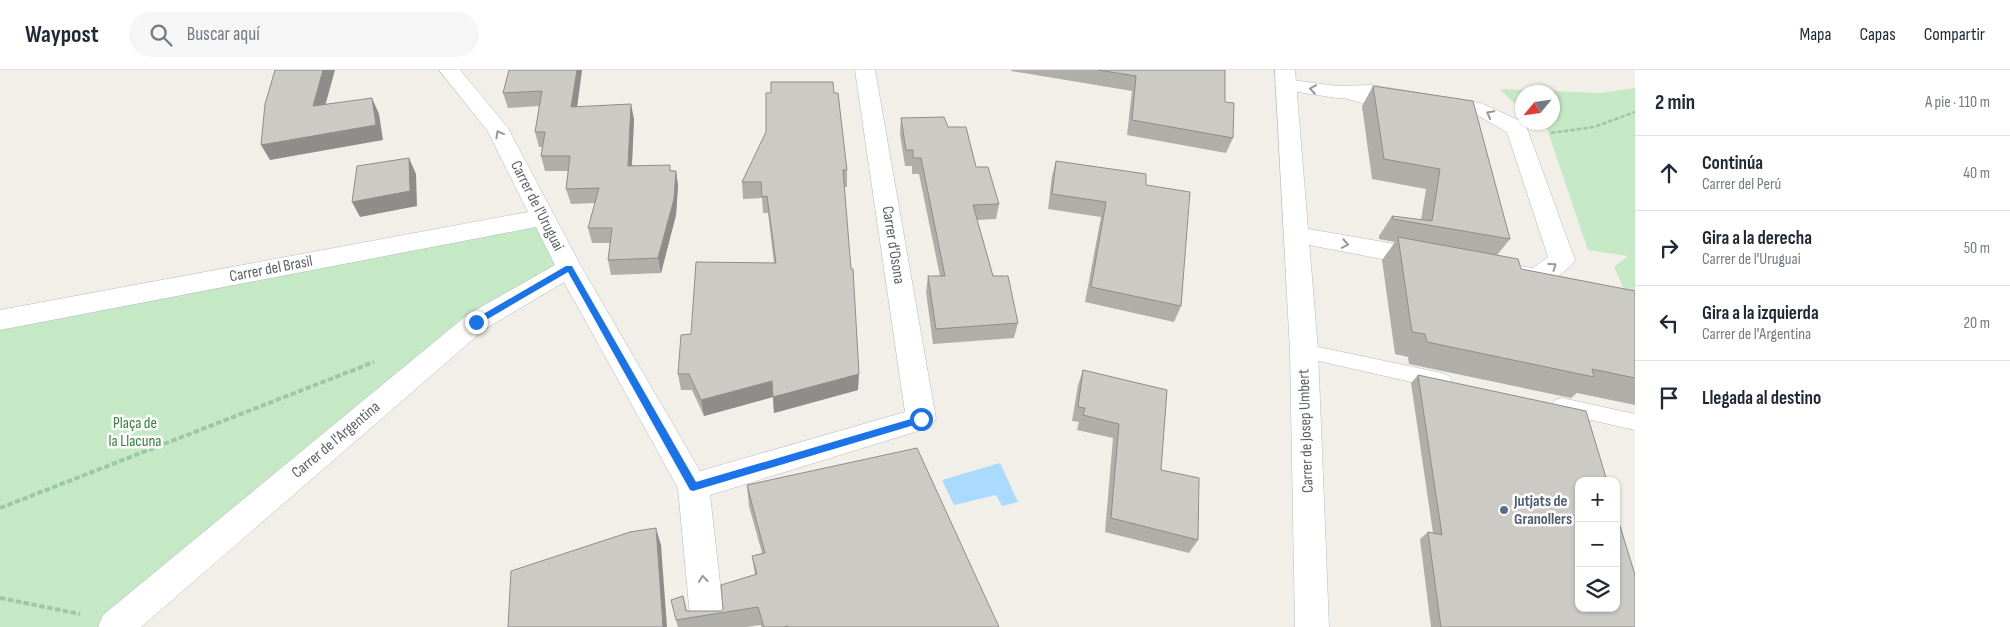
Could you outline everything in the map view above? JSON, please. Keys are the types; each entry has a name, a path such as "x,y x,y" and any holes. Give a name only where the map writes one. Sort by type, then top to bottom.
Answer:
{"street":[{"name":"Carrer de l'Uruguai","path":"449,70 497,128 569,268 693,487 708,627"},
{"name":"Carrer d'Osona","path":"693,487 921,419 865,70"},
{"name":"Carrer de Josep Umbert","path":"1312,627 1304,351 1285,78 1337,92 1371,92 1481,109 1517,128 1518,133"},
{"path":"1489,269 1538,278 1562,260 1518,133"},
{"name":"Carrer del Brasil","path":"0,320 543,217"},
{"path":"1297,235 1441,261"},
{"name":"Carrer de l'Argentina","path":"117,625 476,322 569,268"}],"lane":[{"path":"1337,92 1371,103 1438,114"},
{"path":"1304,351 1460,384"},
{"path":"1548,403 1635,422"}],"path":[{"path":"1518,133 1536,135 1594,127 1635,112"},
{"path":"0,508 375,362"},
{"path":"0,598 117,625"}],"green space":[{"path":"1635,88 1635,312 1614,267 1628,256 1588,250 1547,130 1560,130 1560,91 1601,93"},
{"path":"1500,89 1515,90 1515,104"},
{"name":"Plaça de la Llacuna","path":"543,217 569,268 476,322 115,627 0,627 0,320"}],"water":[{"path":"1000,463 1018,502 1002,506 996,495 954,505 942,480"}],"building":[{"path":"275,70 323,70 313,106 372,98 376,125 261,145 265,104"},
{"path":"509,70 577,70 571,107 631,104 628,166 670,165 670,171 676,171 674,199 658,258 608,260 612,228 588,228 599,188 566,189 570,156 541,156 545,132 535,132 542,91 503,93"},
{"path":"1098,70 1225,70 1225,102 1234,103 1233,138 1132,120 1136,76"},
{"path":"771,82 833,82 834,93 838,93 847,170 843,170 851,269 853,269 859,374 773,397 772,381 701,400 689,374 678,374 681,335 691,334 696,262 776,263 767,196 762,197 761,182 742,182 766,132 766,93 771,93"},
{"path":"1373,86 1473,101 1510,239 1393,219 1392,216 1432,221 1440,169 1384,159"},
{"path":"944,117 948,127 966,127 976,167 988,167 999,204 973,205 993,276 1008,276 1018,323 936,329 928,276 945,276 921,158 913,158 913,150 906,150 901,118"},
{"path":"409,158 410,191 352,202 357,166"},
{"path":"1056,161 1146,174 1146,185 1190,192 1181,306 1091,287 1106,202 1052,194"},
{"path":"1398,237 1518,259 1521,269 1635,291 1635,378 1592,369 1594,377 1427,342 1425,334 1412,332"},
{"path":"1083,370 1167,390 1161,470 1199,478 1198,540 1111,518 1119,424 1083,415 1085,408 1078,407"},
{"name":"Jutjats de Granollers","path":"1418,375 1586,411 1606,477 1575,477 1575,612 1620,612 1620,526 1635,575 1635,627 1441,627 1428,532 1442,535"},
{"path":"917,448 999,627 764,627 758,607 676,620 671,600 683,596 686,611 721,611 723,609 721,585 757,574 752,556 765,553 747,485"},
{"path":"656,528 663,627 508,627 511,571 630,532"}],"place":[{"name":"Jutjats de Granollers","path":"1504,510"}],"route":[{"path":"476,322 569,268 693,487 921,419"}]}
